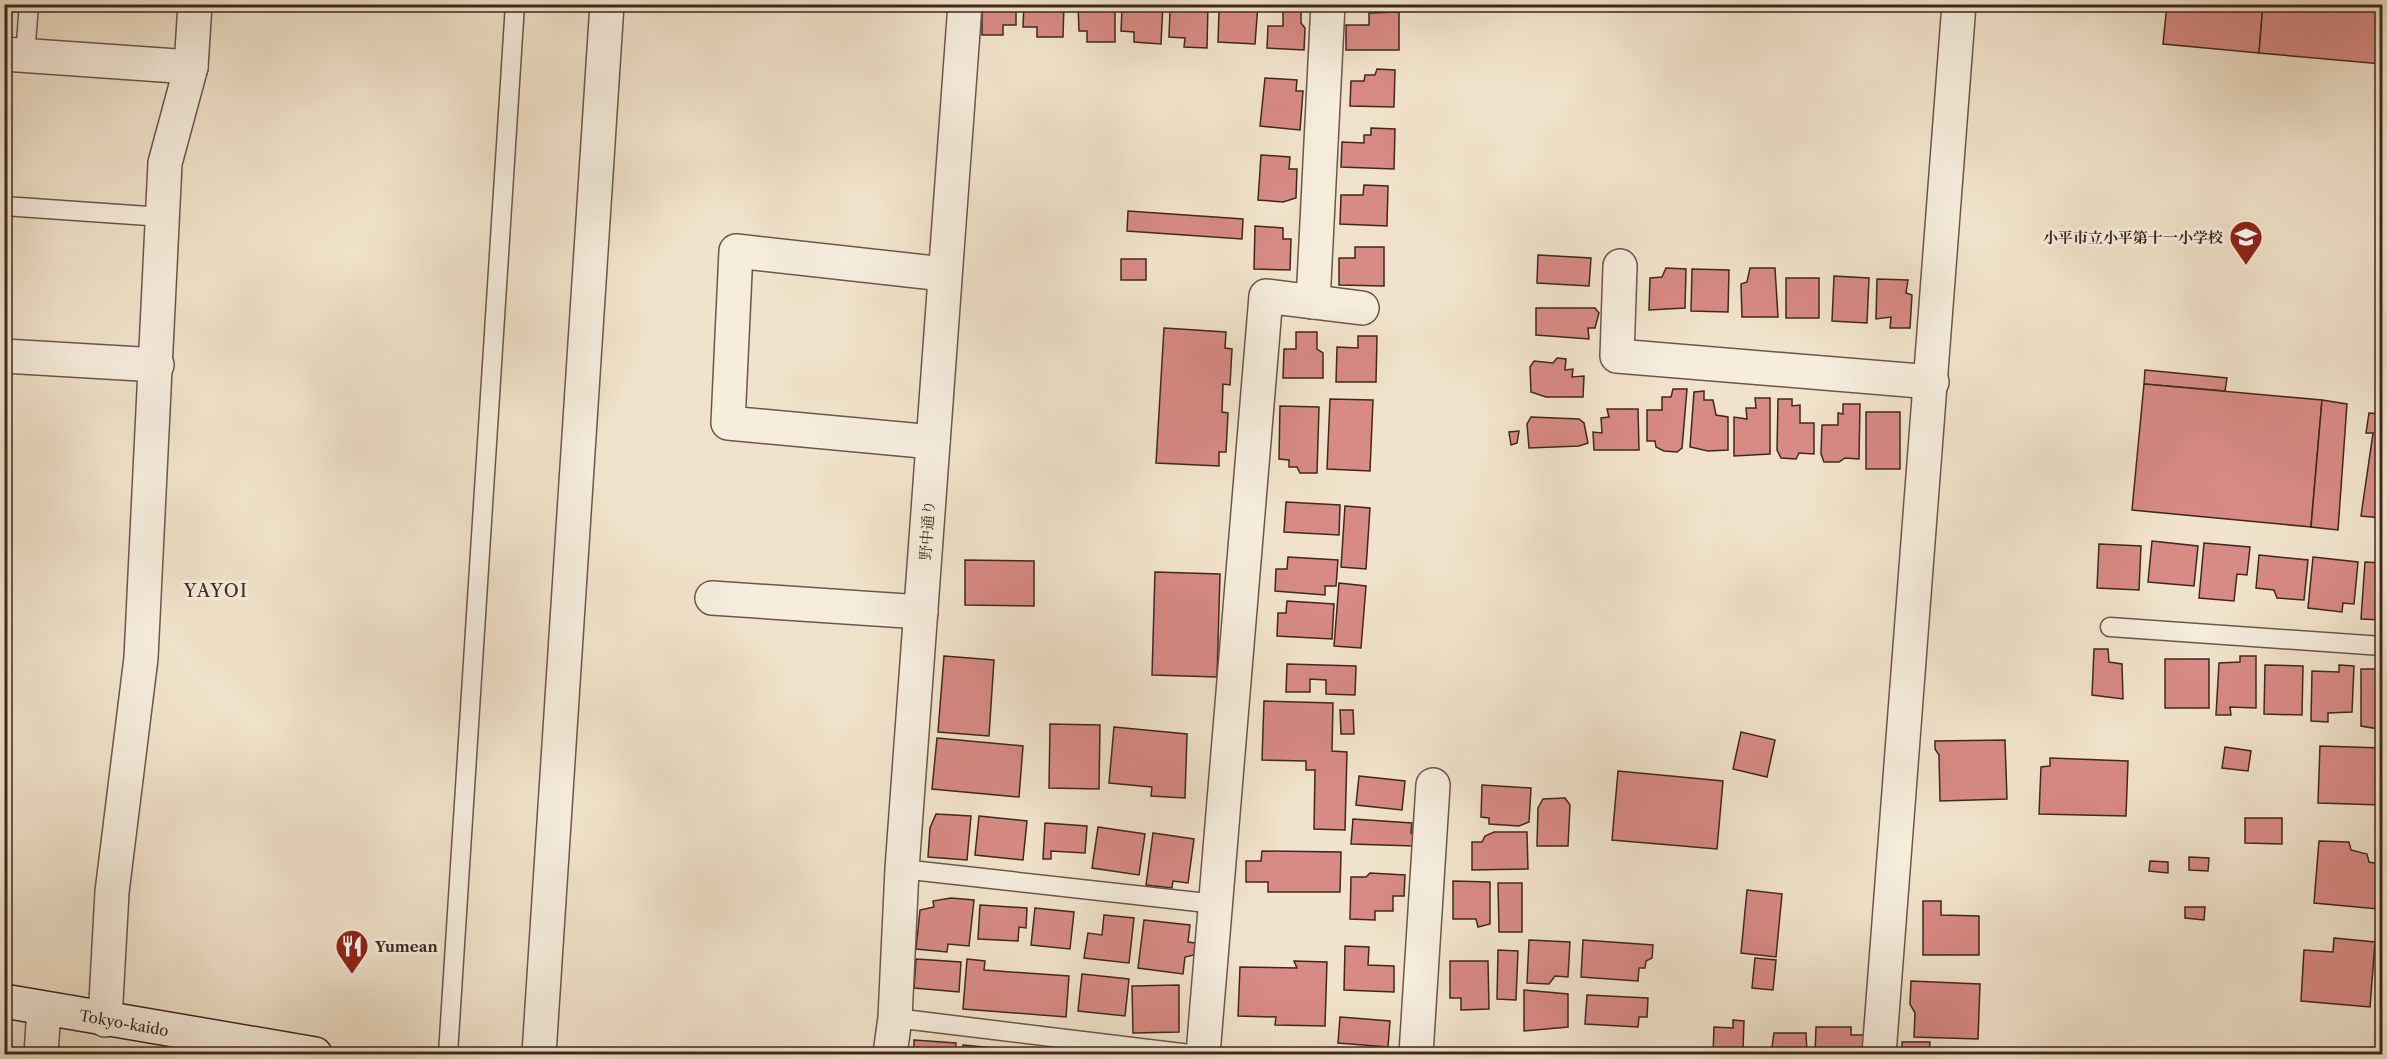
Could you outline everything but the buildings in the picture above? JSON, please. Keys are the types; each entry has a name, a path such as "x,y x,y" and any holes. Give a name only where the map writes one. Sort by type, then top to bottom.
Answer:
{"street":[{"path":"105,1020 112,892 141,658 165,163 191,67 195,4"},
{"path":"539,1054 607,4"},
{"name":"野中通り","path":"890,1054 895,1018 902,869 965,4"},
{"path":"1313,302 1328,4"},
{"path":"1879,1054 1959,4"},
{"path":"15,55 191,67"},
{"path":"933,442 728,423 736,251 944,274"},
{"path":"1620,266 1617,356 1932,382"},
{"path":"1203,1054 1266,296 1362,308"},
{"path":"4,356 157,365"},
{"path":"712,598 921,612"},
{"path":"1416,1054 1434,785"},
{"name":"Tokyo-kaido","path":"4,1001 315,1054"},
{"path":"41,1054 44,1009"}],"lane":[{"path":"15,55 29,4"},
{"path":"448,1054 516,4"},
{"path":"4,206 163,217"},
{"path":"2110,627 2382,646"},
{"path":"902,869 1216,904"},
{"path":"895,1018 1190,1054"}],"place":[{"name":"小平市立小平第十一小学校","path":"2246,266"},
{"name":"Yumean","path":"352,975"}],"district":[{"name":"YAYOI","path":"216,591"}]}
